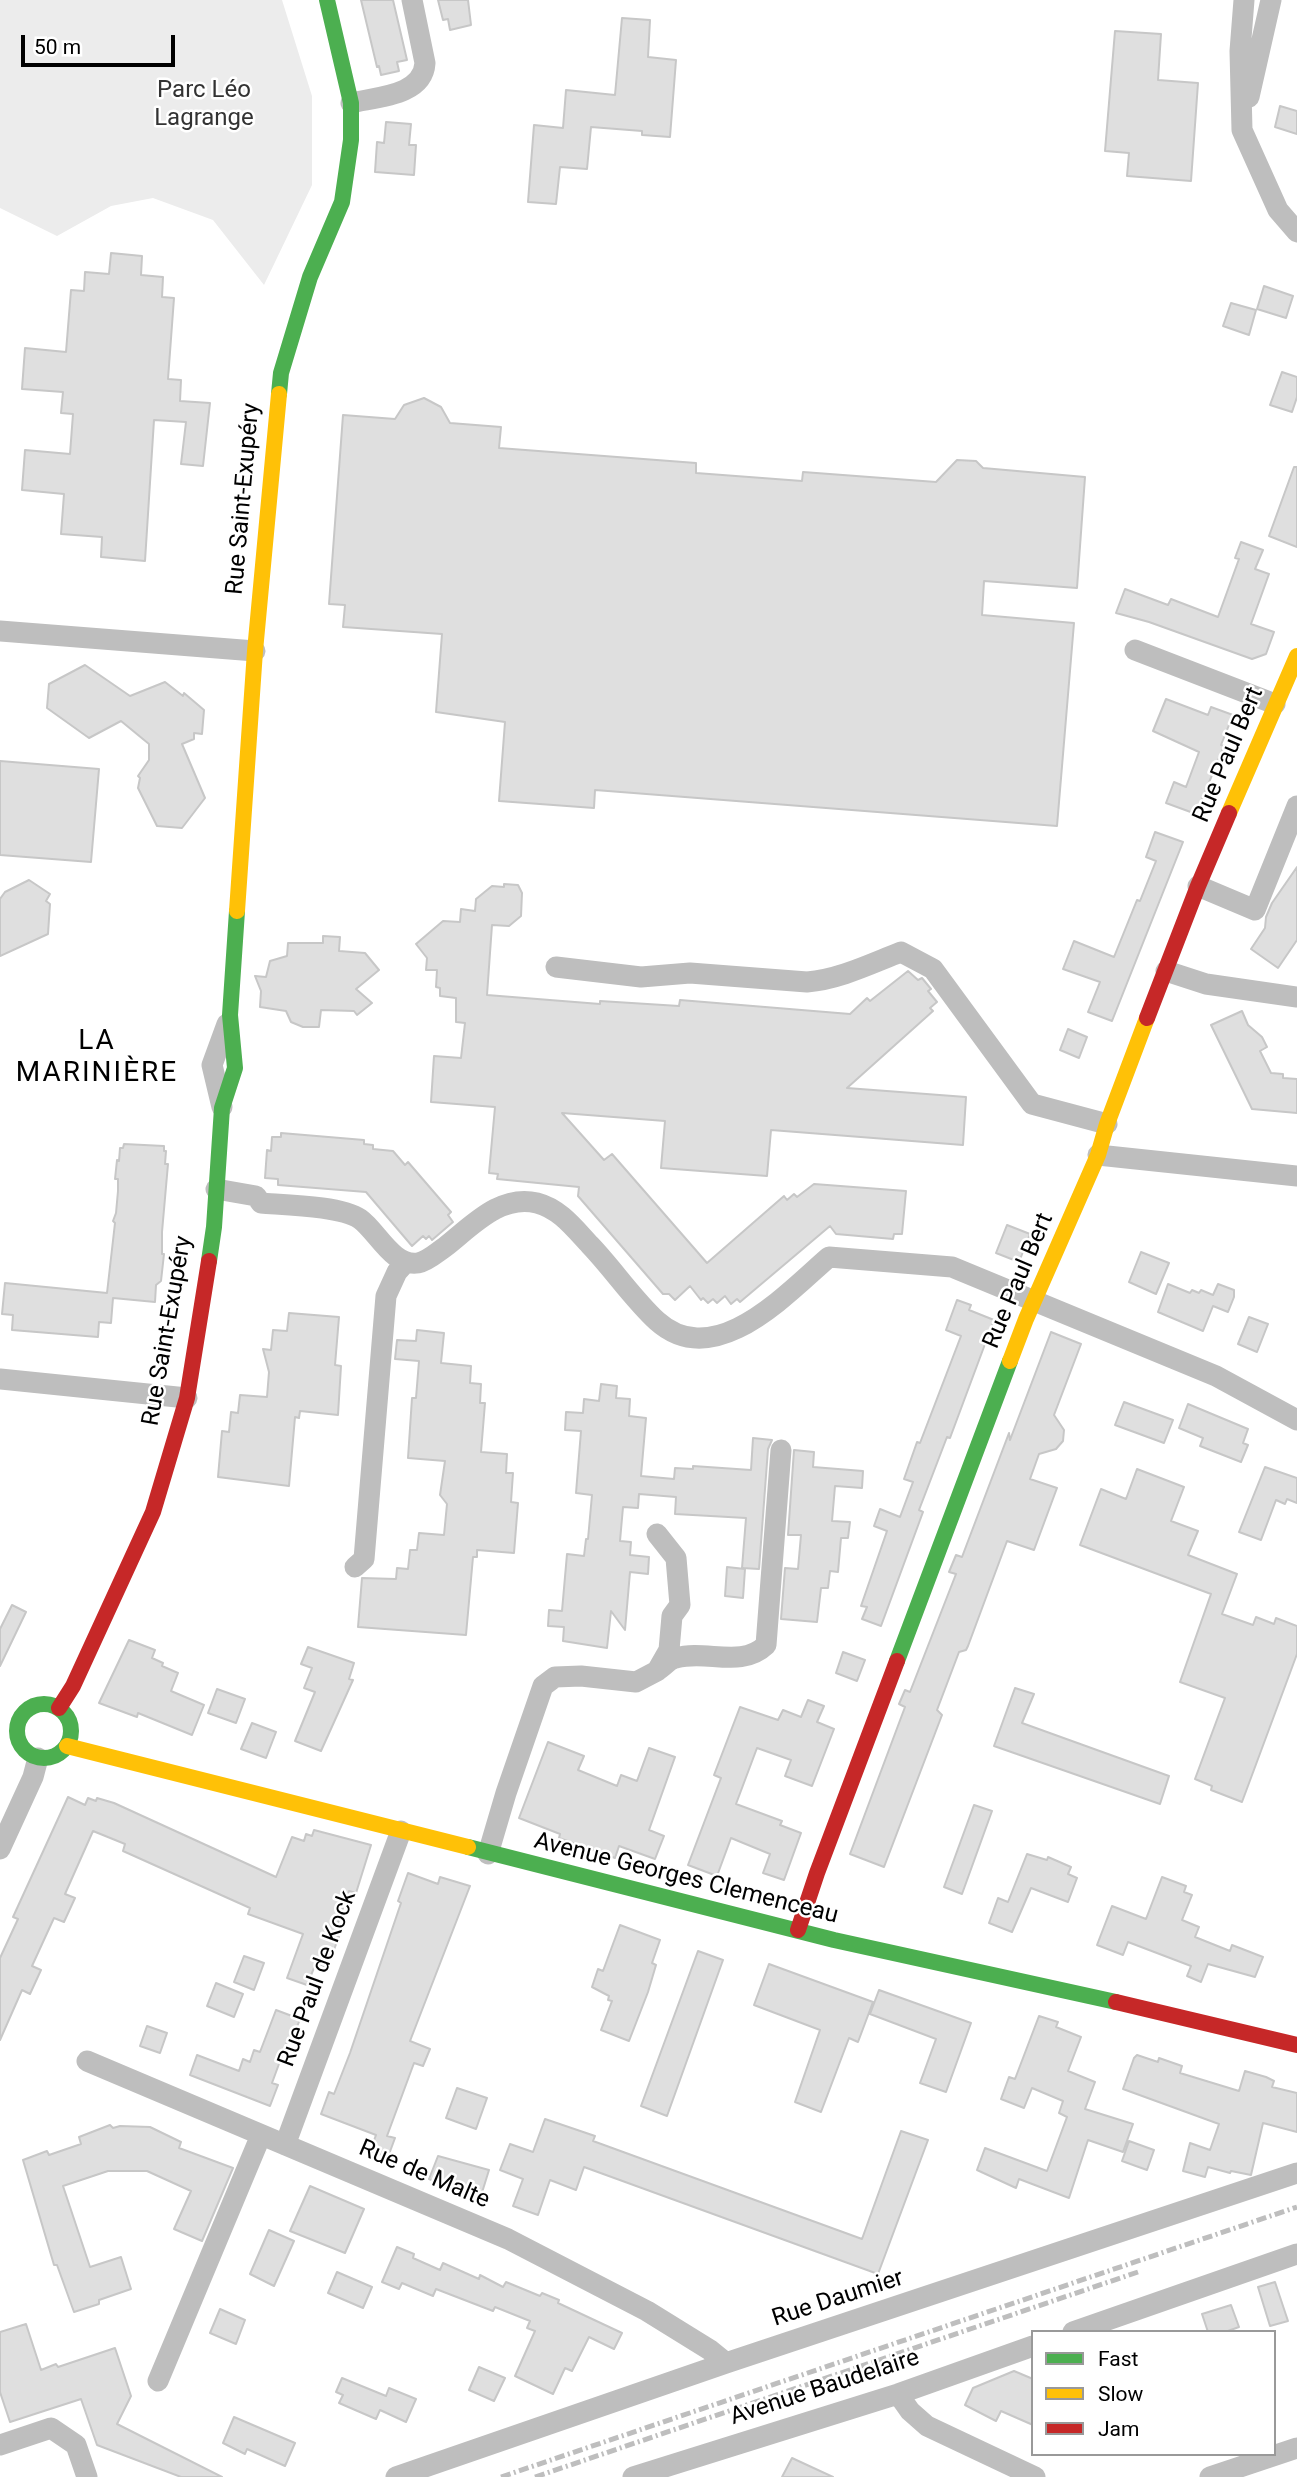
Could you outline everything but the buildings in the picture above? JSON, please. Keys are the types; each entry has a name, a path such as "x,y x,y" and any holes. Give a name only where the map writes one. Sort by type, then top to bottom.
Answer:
{"street":[{"name":"Rue Saint-Exupéry","path":"59,1708 73,1686 153,1512 187,1398 209,1262 222,1108 212,1065 230,1015 255,651 281,373 310,277 342,202 351,140 351,103 327,0"},
{"path":"351,103 411,88 425,72 412,0"},
{"path":"1244,0 1240,51 1242,130 1278,210 1297,232"},
{"path":"1242,130 1271,0"},
{"path":"0,631 255,651"},
{"path":"1135,650 1275,704"},
{"name":"Rue Paul Bert","path":"798,1930 821,1862 1034,1300 1098,1155 1107,1124 1198,886 1275,704 1295,667"},
{"path":"1198,886 1255,910 1297,806"},
{"path":"556,967 641,977 690,973 807,982 848,973 901,952 933,969 1032,1104 1107,1124"},
{"path":"1166,971 1206,984 1297,997"},
{"path":"1098,1155 1297,1176"},
{"path":"216,1189 256,1196 261,1203 346,1212 361,1220 396,1256 406,1262 417,1263 431,1258 489,1212 509,1202 536,1203 558,1212 610,1265 658,1321 677,1333 699,1337 725,1334 757,1319 829,1257 951,1267 1216,1376 1297,1420"},
{"path":"355,1567 364,1559 386,1296 397,1272 406,1262"},
{"path":"0,1379 187,1398"},
{"path":"488,1854 543,1686 555,1677 636,1682 674,1658 693,1655 738,1658 757,1654 766,1645 780,1450"},
{"path":"656,1534 676,1558 680,1605 672,1616 669,1650 657,1671"},
{"path":"51,1704 59,1708 70,1721 71,1738 67,1746 55,1756 38,1758 31,1755 20,1744 17,1729 24,1712 32,1706 51,1704"},
{"path":"0,1726 17,1729"},
{"name":"Avenue Georges Clemenceau","path":"67,1746 798,1930 1297,2045"},
{"path":"0,1849 33,1777 38,1758"},
{"name":"Rue Paul de Kock","path":"285,2145 401,1831"},
{"name":"Rue de Malte","path":"87,2061 508,2239 647,2312 701,2344 726,2363"},
{"path":"158,2381 261,2135"},
{"name":"Rue Daumier","path":"396,2477 726,2363 1297,2173"},
{"path":"1079,2330 1297,2254"},
{"name":"Avenue Baudelaire","path":"633,2477 898,2394 1031,2347"},
{"path":"898,2394 910,2411 927,2426 1035,2477"},
{"path":"0,2445 51,2428 76,2445 87,2477"},
{"path":"1276,2455 1297,2448"},
{"path":"1210,2477 1273,2456"}],"green space":[{"name":"Parc Léo Lagrange","path":"0,0 282,0 312,96 312,185 264,285 213,220 153,198 111,206 57,236 0,208"}],"railway":[{"path":"501,2477 1297,2207"},
{"path":"535,2477 1138,2272"}],"traffic: fast":[{"path":"279,394 281,373 310,277 342,202 351,140 351,103 327,0"},
{"path":"209,1261 214,1227 222,1108 235,1068 230,1015 237,911"},
{"path":"897,1661 1010,1361"},
{"path":"44,1704 63,1712 71,1731 63,1750 44,1758 25,1750 17,1731 25,1712 44,1704"},
{"path":"468,1847 834,1940 1116,2002"}],"traffic: slow":[{"path":"237,911 255,651 279,394"},
{"path":"1229,813 1297,656"},
{"path":"1010,1361 1098,1155 1147,1018"},
{"path":"67,1746 468,1847"}],"traffic: jam":[{"path":"1147,1018 1229,813"},
{"path":"59,1708 73,1686 153,1512 187,1398 209,1261"},
{"path":"798,1930 897,1661"},
{"path":"1116,2002 1297,2045"}],"district":[{"name":"LA MARINIÈRE","path":"97,1058"}]}
